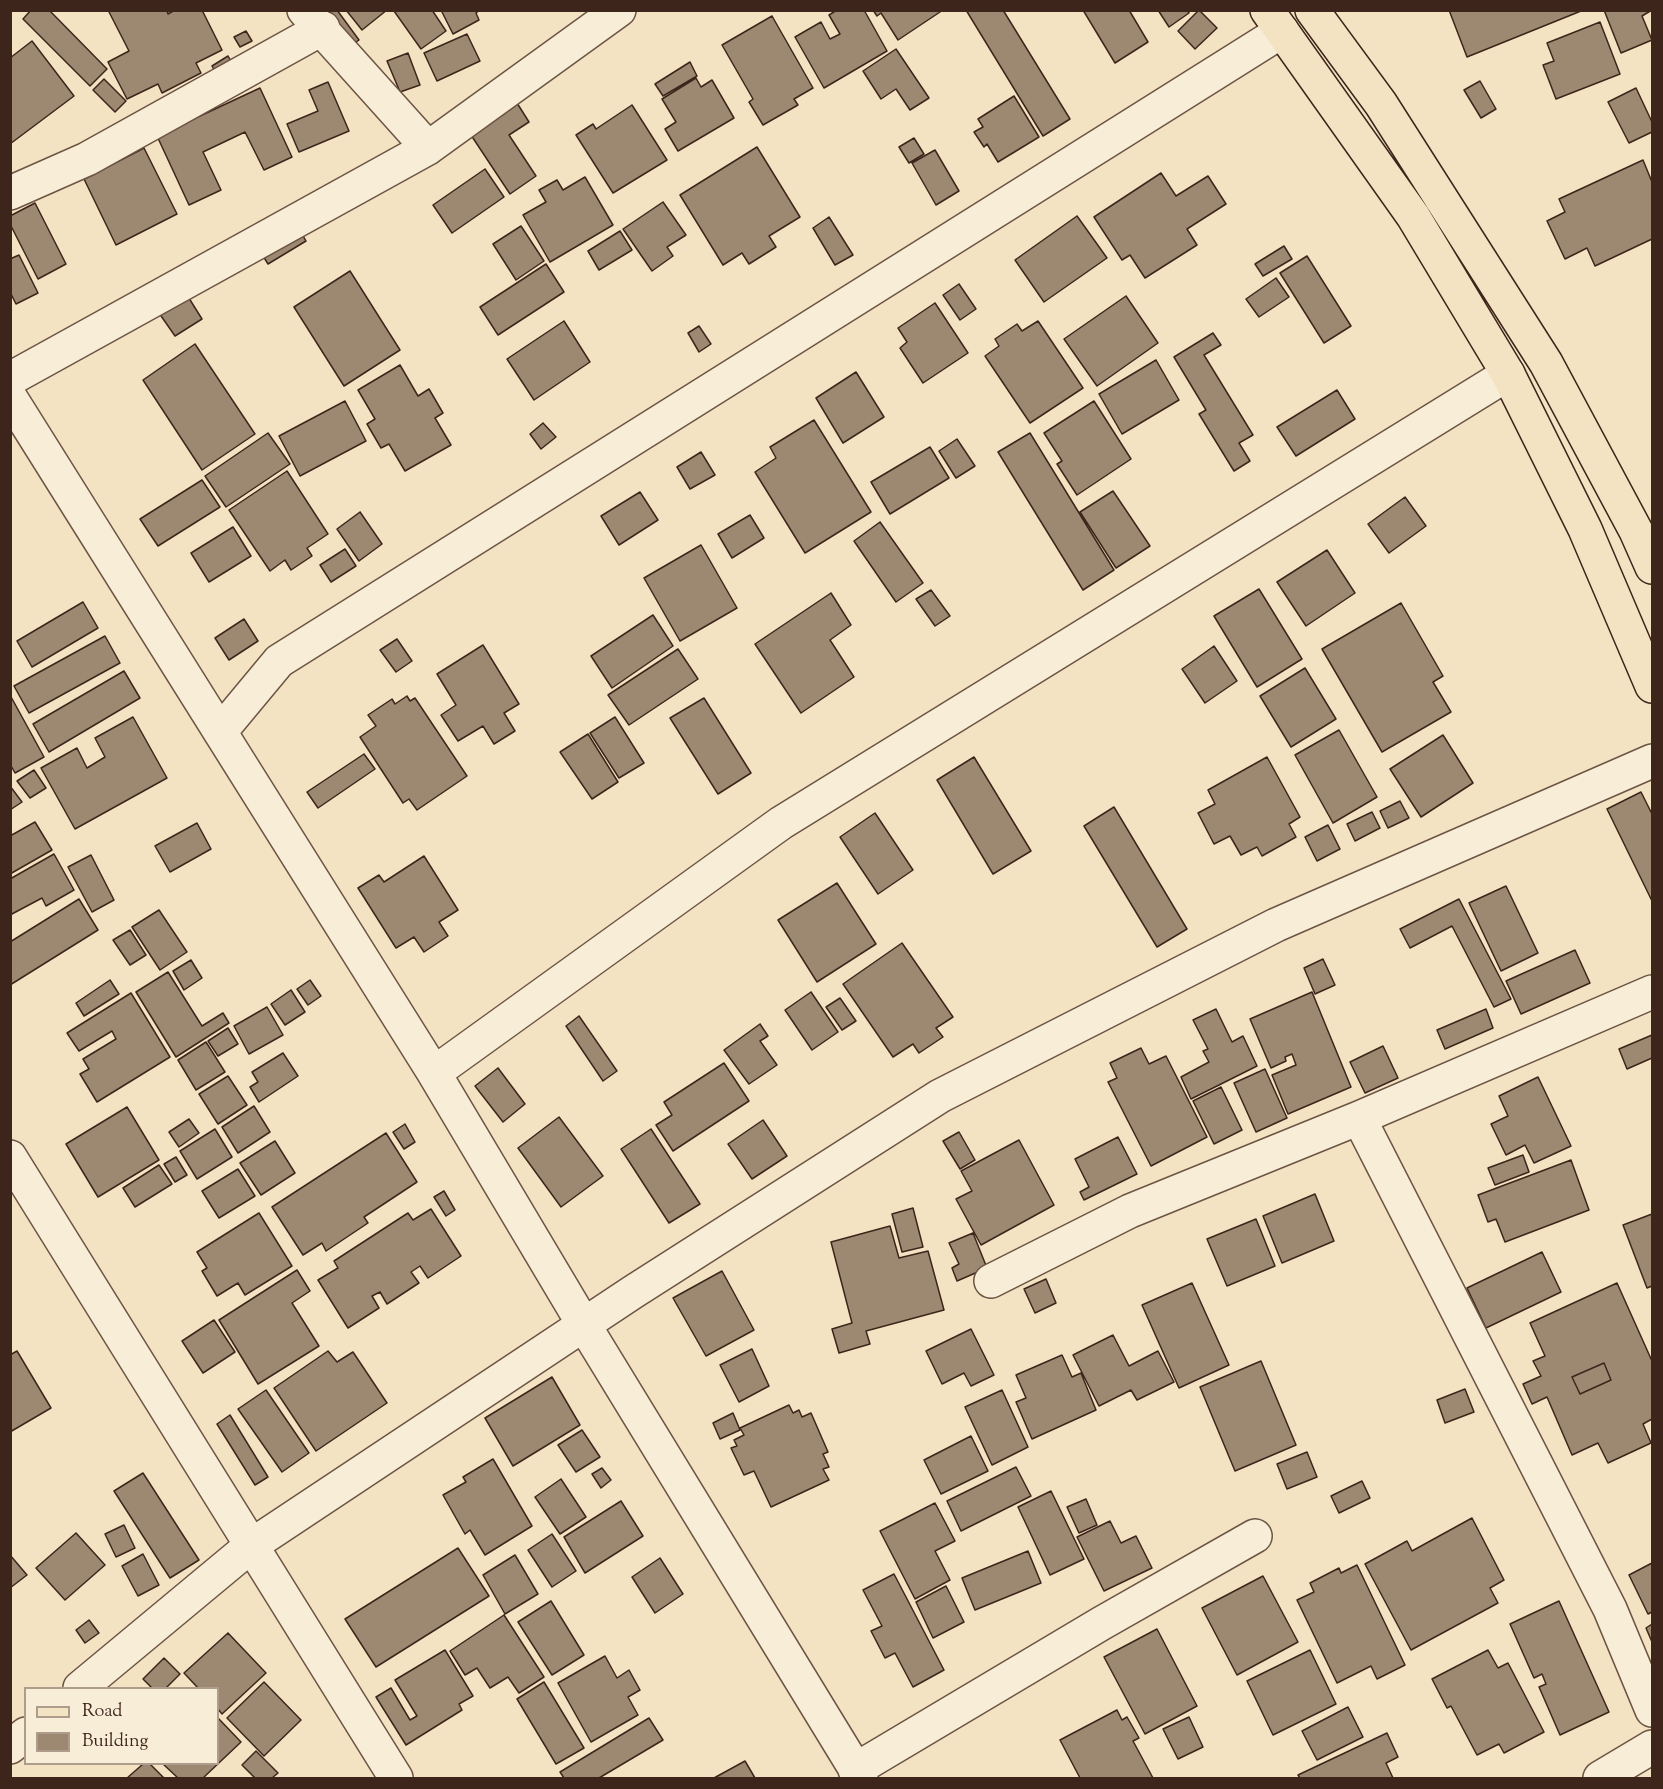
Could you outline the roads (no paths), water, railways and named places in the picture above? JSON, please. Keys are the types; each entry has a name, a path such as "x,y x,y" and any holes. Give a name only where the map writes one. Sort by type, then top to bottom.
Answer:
{"main road":[{"path":"1312,10 1381,104 1546,363 1653,567"},
{"path":"1275,21 1413,216 1508,374 1585,529 1653,686"}],"street":[{"path":"10,379 428,148 619,10"},
{"path":"10,193 87,159 314,19 428,148"},
{"path":"220,732 279,662 1275,21"},
{"path":"434,1073 782,823 1508,374"},
{"path":"10,397 434,1073 584,1325 858,1774 1092,1629 1255,1536"},
{"path":"82,1687 252,1545 584,1325 940,1096 1276,925 1653,761"},
{"path":"991,1281 1130,1211 1359,1118 1653,992"},
{"path":"1359,1118 1610,1609 1653,1710"},
{"path":"10,1157 396,1779"},
{"path":"10,1747 24,1736"},
{"path":"1600,1779 1653,1747"}]}
